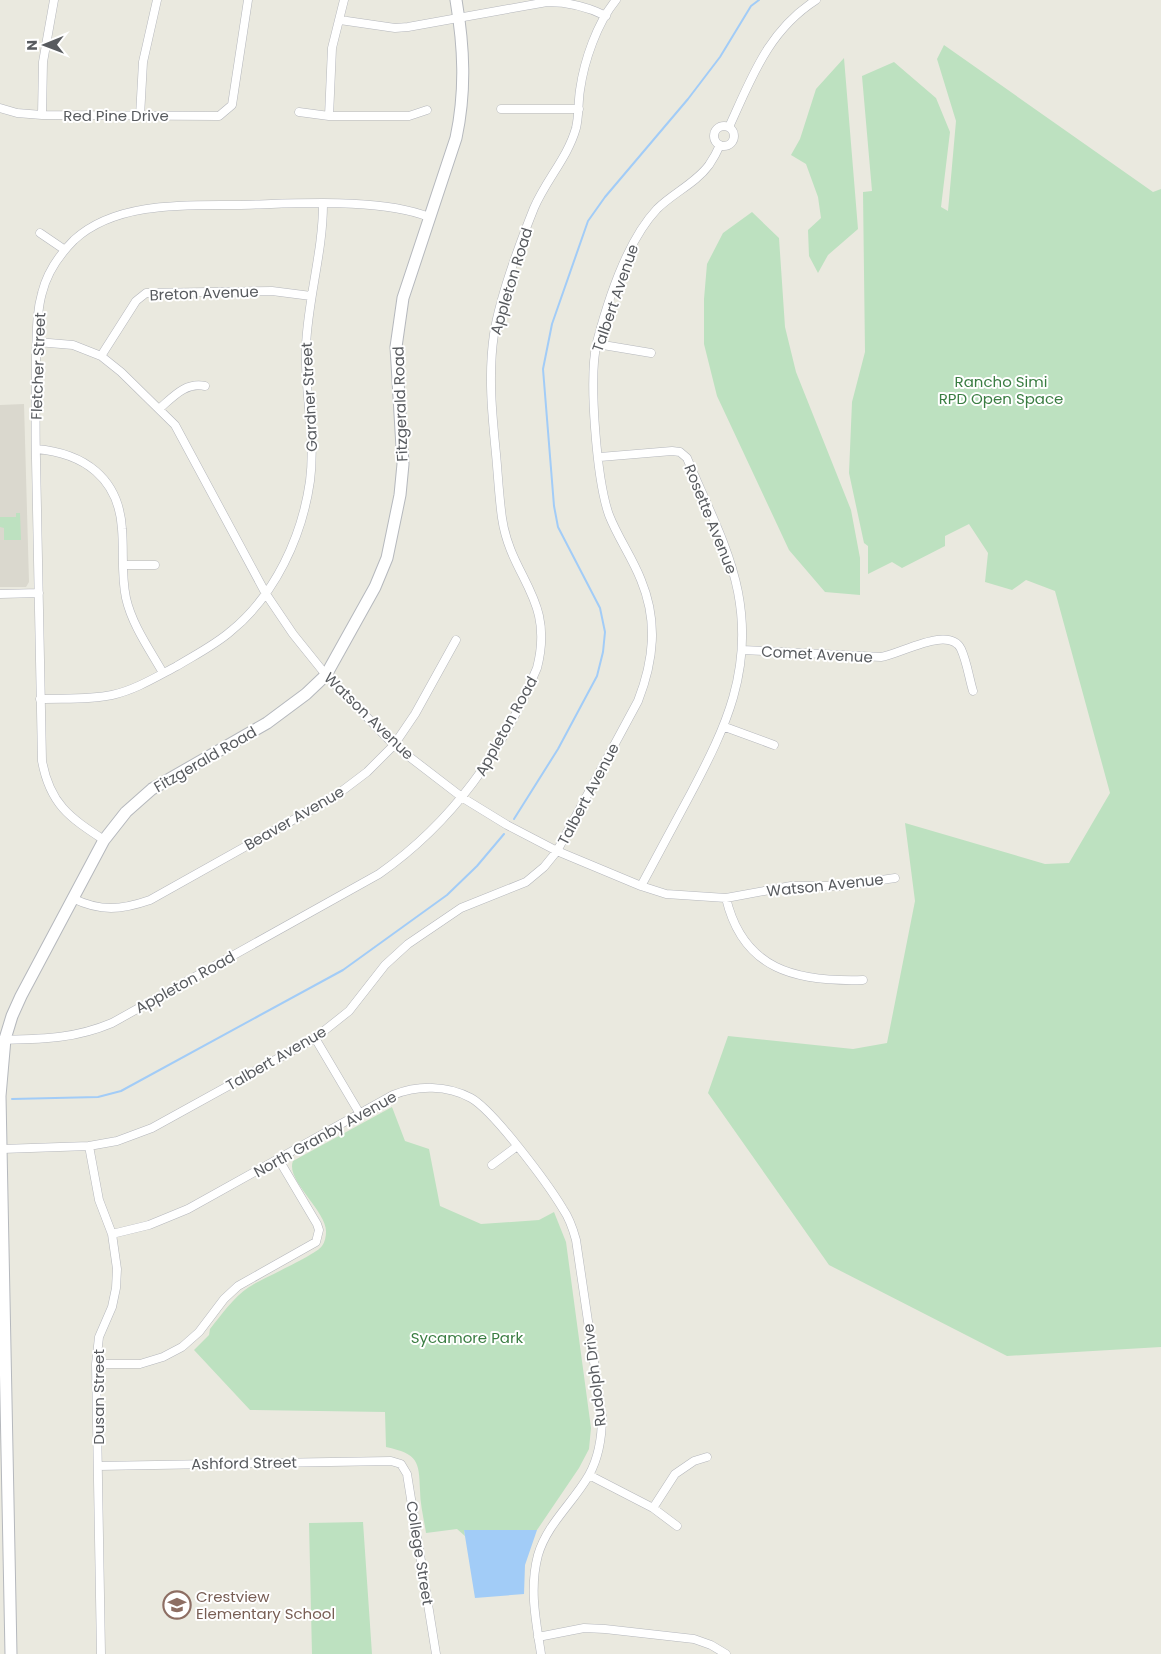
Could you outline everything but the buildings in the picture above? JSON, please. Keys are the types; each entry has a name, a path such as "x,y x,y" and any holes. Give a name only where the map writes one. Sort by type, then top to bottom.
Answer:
{"main road":[{"name":"Fitzgerald Road","path":"11,1654 3,1412 1,1086 3,1040 21,996 72,898 104,840 126,812 152,789 282,714 326,675 375,587 388,558 396,522 403,464 396,371 398,325 402,298 456,138 461,114 464,67 456,0"}],"street":[{"path":"42,115 42,62 54,0"},
{"path":"140,116 143,62 157,0"},
{"name":"Red Pine Drive","path":"0,108 17,113 42,115 214,117 224,114 230,108 248,0"},
{"path":"329,116 332,48 344,0"},
{"name":"Appleton Road","path":"3,1040 71,1037 112,1023 379,874 426,838 463,798 489,760 531,683 541,652 542,631 539,610 512,551 502,519 490,397 491,359 501,304 534,208 546,183 570,144 579,109 583,75 606,16 616,0"},
{"path":"729,127 765,50 792,18 816,0"},
{"path":"340,20 395,28 459,19 523,3 547,2 567,2 586,7 606,16"},
{"path":"501,109 579,109"},
{"path":"299,112 329,116 409,116 427,110"},
{"path":"721,126 729,127 734,134 734,140 729,145 720,145 715,140 714,133 721,126"},
{"name":"Talbert Avenue","path":"2,1149 89,1146 117,1141 152,1128 315,1038 349,1012 385,965 408,944 461,908 526,882 544,867 557,851 638,701 648,677 652,653 653,627 648,600 609,514 603,490 593,384 597,344 626,258 639,232 660,207 709,165 720,145"},
{"name":"Fletcher Street","path":"104,840 67,814 49,789 42,761 36,449 37,342 38,314 42,292 51,271 65,250 96,224 130,212 222,205 323,204 395,207 429,217"},
{"name":"Gardner Street","path":"40,698 112,695 136,687 163,674 230,633 266,594 294,542 310,482 312,436 306,349 311,296 321,247 323,204"},
{"path":"40,233 65,250"},
{"name":"Breton Avenue","path":"101,356 136,300 146,293 272,291 311,296"},
{"name":"Watson Avenue","path":"37,342 73,345 101,356 159,409 185,440 266,594 326,675 394,745 463,798 507,825 557,851 641,886 666,894 726,898 791,886 840,886 895,878"},
{"path":"597,344 651,353"},
{"path":"159,409 187,386 195,384 205,386"},
{"path":"36,449 56,451 75,457 93,468 107,483 117,500 121,517 125,591 132,616 163,674"},
{"name":"Rosette Avenue","path":"600,457 672,450 680,452 687,458 733,572 741,609 742,650 738,686 725,727 641,886"},
{"path":"123,565 155,565"},
{"path":"0,594 38,593"},
{"name":"Comet Avenue","path":"742,650 881,657 892,655 935,639 949,639 956,641 961,650 973,691"},
{"name":"Beaver Avenue","path":"72,898 93,906 111,909 127,908 150,900 334,797 367,772 394,745 415,714 456,640"},
{"path":"725,727 774,745"},
{"path":"726,898 730,915 740,936 755,954 772,967 802,976 863,980"},
{"path":"315,1038 360,1114"},
{"name":"North Granby Avenue","path":"112,1234 149,1225 174,1216 279,1160 394,1095 409,1089 441,1088 456,1092 482,1106 522,1155"},
{"name":"Dusan Street","path":"89,1146 99,1200 112,1234 117,1269 112,1307 99,1337 96,1364 101,1654"},
{"path":"492,1166 516,1147"},
{"name":"Rudolph Drive","path":"522,1155 563,1208 576,1240 602,1416 600,1445 589,1474 550,1528 538,1555 532,1591 541,1654"},
{"path":"96,1364 140,1364 163,1357 182,1347 200,1332 224,1299 238,1286 312,1246 319,1236 317,1224 279,1160"},
{"path":"653,1508 675,1474 694,1461 707,1457"},
{"name":"Ashford Street","path":"98,1466 391,1460"},
{"name":"College Street","path":"391,1460 402,1464 408,1474 436,1654"},
{"path":"589,1474 653,1508 677,1526"},
{"path":"538,1637 584,1628 605,1629 694,1639 711,1645 726,1654"}],"shaded area":[{"path":"24,404 29,582 26,587 0,587 0,405"}],"green space":[{"name":"Rancho Simi RPD Open Space","path":"944,45 1153,192 1161,189 1161,1347 1007,1356 829,1265 708,1093 728,1036 853,1049 887,1043 915,901 905,823 1045,864 1069,863 1110,793 1055,591 1026,580 1012,590 985,582 988,553 969,524 945,536 945,546 902,568 892,562 868,574 868,546 864,543 849,473 852,402 865,352 863,192 872,191 862,76 894,62 936,98 950,132 941,207 948,211 956,121 937,59"},
{"path":"844,58 858,229 828,255 818,273 809,256 808,230 821,218 818,197 806,164 791,155 800,139 816,89"},
{"path":"752,212 779,238 785,327 796,372 851,510 860,558 860,595 825,592 789,550 717,396 704,344 704,299 707,264 723,233"},
{"path":"16,513 20,513 21,540 4,540 4,528 0,527 0,517 16,517"},
{"name":"Sycamore Park","path":"392,1107 405,1141 429,1149 440,1206 481,1224 539,1220 554,1212 566,1242 591,1428 589,1449 579,1468 537,1530 464,1530 465,1536 457,1529 426,1533 417,1465 411,1456 386,1447 385,1412 250,1410 194,1350 209,1335 210,1329 228,1306 243,1291 310,1255 323,1244 326,1234 325,1224 295,1177 292,1169 293,1161"},
{"path":"363,1522 372,1654 312,1654 309,1523"}],"water":[{"path":"464,1530 537,1530 525,1565 524,1594 475,1598"}],"waterway":[{"path":"514,819 558,749 597,676 603,652 605,632 600,608 558,527 554,506 543,369 552,324 588,221 605,197 688,99 720,57 751,6 759,0"},
{"path":"12,1099 98,1097 121,1091 343,970 447,895 477,866 504,834"}],"place":[{"name":"Crestview Elementary School","path":"177,1605"}]}
